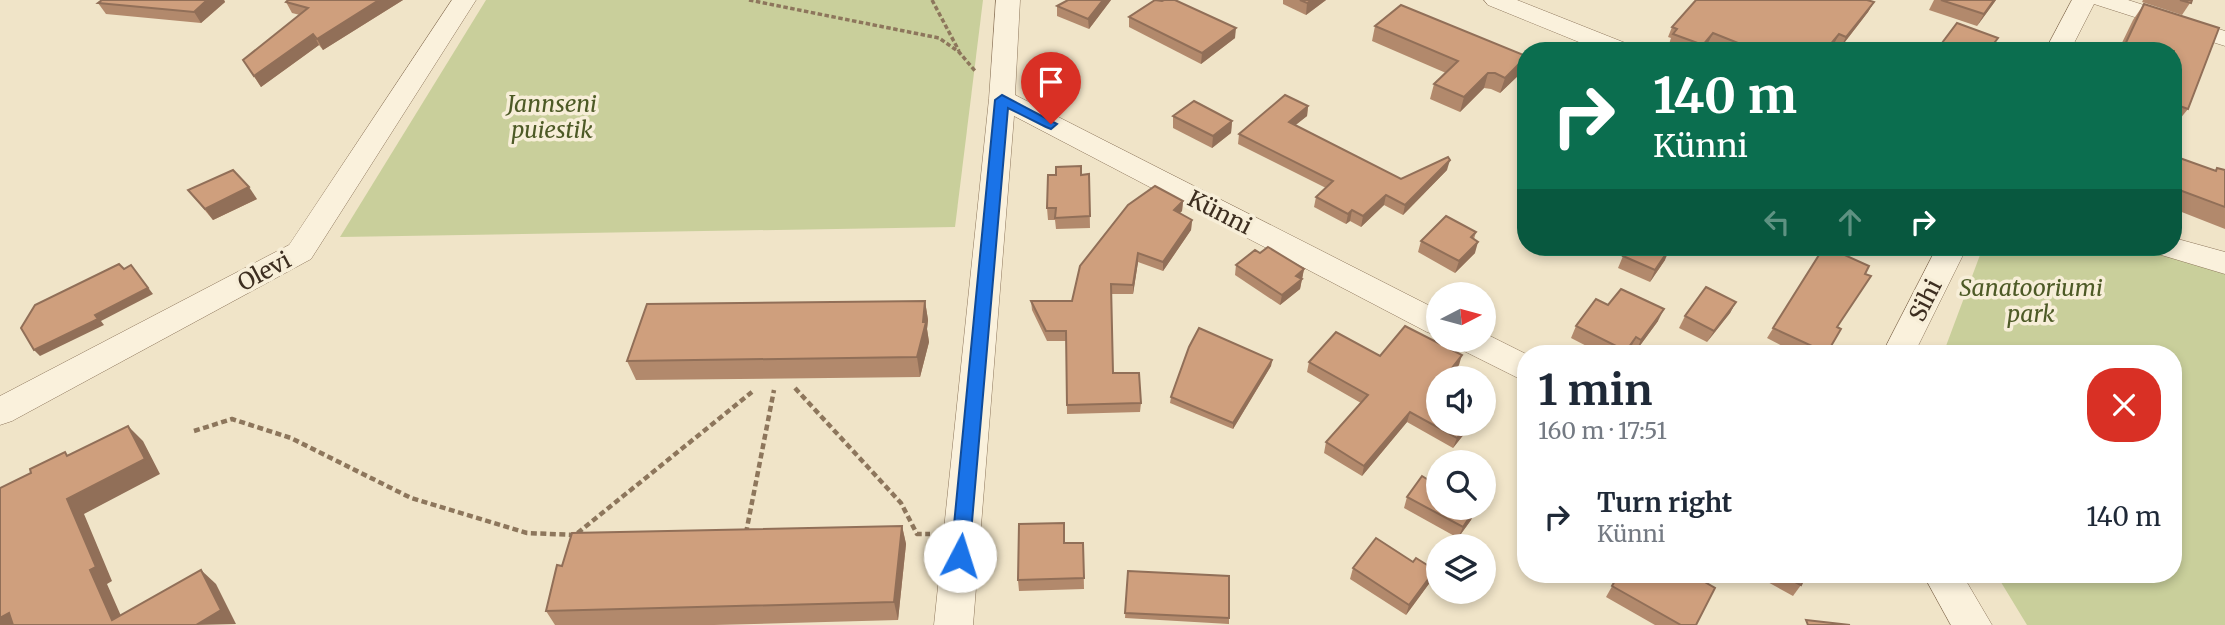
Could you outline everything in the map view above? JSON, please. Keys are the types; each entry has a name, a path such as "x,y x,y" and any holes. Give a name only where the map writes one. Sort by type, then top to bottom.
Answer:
{"street":[{"name":"Olevi","path":"0,412 300,252 464,0"},
{"path":"954,625 1002,100 1008,0"},
{"path":"1496,0 1602,42"},
{"path":"2062,42 2084,0"},
{"path":"2103,0 2225,39"},
{"name":"Künni","path":"1002,100 1426,318"},
{"path":"2182,251 2225,263"},
{"name":"Sihi","path":"1903,345 1947,256"},
{"path":"1493,352 1517,364"},
{"path":"1943,583 1972,625"}],"path":[{"path":"749,0 939,38 959,52 1002,100"},
{"path":"932,0 959,52"},
{"path":"794,388 901,503 917,534 962,534"},
{"path":"746,533 774,390"},
{"path":"194,431 232,419 291,438 411,498 527,533 575,535 752,392"}],"green space":[{"name":"Jannseni puiestik","path":"486,0 983,0 955,227 340,237"},
{"name":"Sanatooriumi park","path":"1980,256 2166,256 2225,273 2225,625 2027,625 2001,583 2182,583 2182,345 1946,345"}],"building":[{"path":"102,0 207,0 194,12 98,3"},
{"path":"379,0 317,39 313,34 254,76 243,60 308,8 286,2"},
{"path":"1068,0 1103,0 1088,19 1057,6"},
{"path":"1155,0 1175,0 1236,28 1202,53 1129,17"},
{"path":"1696,0 1874,2 1846,37 1839,34 1832,42 1736,42 1713,33 1706,42 1695,42 1673,34 1677,29 1672,27"},
{"path":"1941,0 1994,0 1984,14"},
{"path":"2144,4 2219,28 2188,109 2182,107 2182,42 2126,42"},
{"path":"1401,5 1517,52 1517,66 1505,78 1488,73 1464,97 1434,84 1458,61 1375,26"},
{"path":"1957,23 1998,38 1995,42 1943,42"},
{"path":"1285,95 1308,106 1289,122 1401,179 1448,157 1450,160 1405,205 1386,195 1363,216 1352,210 1348,214 1316,197 1333,181 1239,134"},
{"path":"1194,101 1232,121 1213,136 1173,116"},
{"path":"2182,159 2216,171 2217,168 2225,170 2225,207 2182,191"},
{"path":"1081,166 1081,175 1089,174 1090,216 1055,218 1056,208 1047,208 1048,175 1056,175 1056,167"},
{"path":"233,170 249,187 205,209 188,190"},
{"path":"1155,186 1183,201 1174,210 1192,220 1163,262 1138,253 1133,285 1111,284 1113,373 1139,373 1141,403 1067,405 1066,331 1046,331 1031,301 1072,301 1080,266 1128,205"},
{"path":"1446,216 1476,232 1471,237 1478,242 1459,261 1421,241"},
{"path":"1268,247 1304,269 1296,276 1302,279 1282,295 1236,265 1255,250 1260,253"},
{"path":"1623,256 1665,256 1655,270"},
{"path":"1818,256 1847,256 1869,266 1865,274 1871,276 1837,327 1841,329 1832,345 1810,345 1773,328"},
{"path":"119,264 124,269 131,265 148,288 95,315 98,319 34,350 21,328 35,305"},
{"path":"1706,287 1736,302 1714,331 1685,316"},
{"path":"1621,289 1664,309 1641,340 1636,337 1630,345 1614,345 1576,326 1596,299 1608,305"},
{"path":"925,301 923,322 926,322 917,357 627,361 647,304"},
{"path":"1405,326 1426,337 1426,352 1456,352 1462,355 1453,366 1426,366 1426,421 1410,412 1364,466 1326,442 1368,395 1309,362 1336,332 1380,356"},
{"path":"1199,328 1272,360 1233,423 1171,397 1189,347"},
{"path":"128,426 145,459 67,499 96,567 90,570 112,620 201,570 221,610 196,625 13,625 9,613 0,618 0,488 65,452 67,456"},
{"path":"1422,476 1426,478 1426,507 1407,497"},
{"path":"1450,520 1468,520 1463,527"},
{"path":"1064,523 1064,543 1083,543 1084,578 1018,580 1019,524"},
{"path":"902,526 894,602 546,611 557,565 562,566 572,533"},
{"path":"1376,538 1413,562 1416,558 1426,564 1426,582 1409,605 1353,568"},
{"path":"1128,571 1229,576 1229,618 1125,613"},
{"path":"1614,583 1706,583 1715,588 1696,625 1681,625 1612,586"},
{"path":"1806,620 1850,625 1808,625"}],"route":[{"path":"960,556 1002,100 1051,124"}]}
